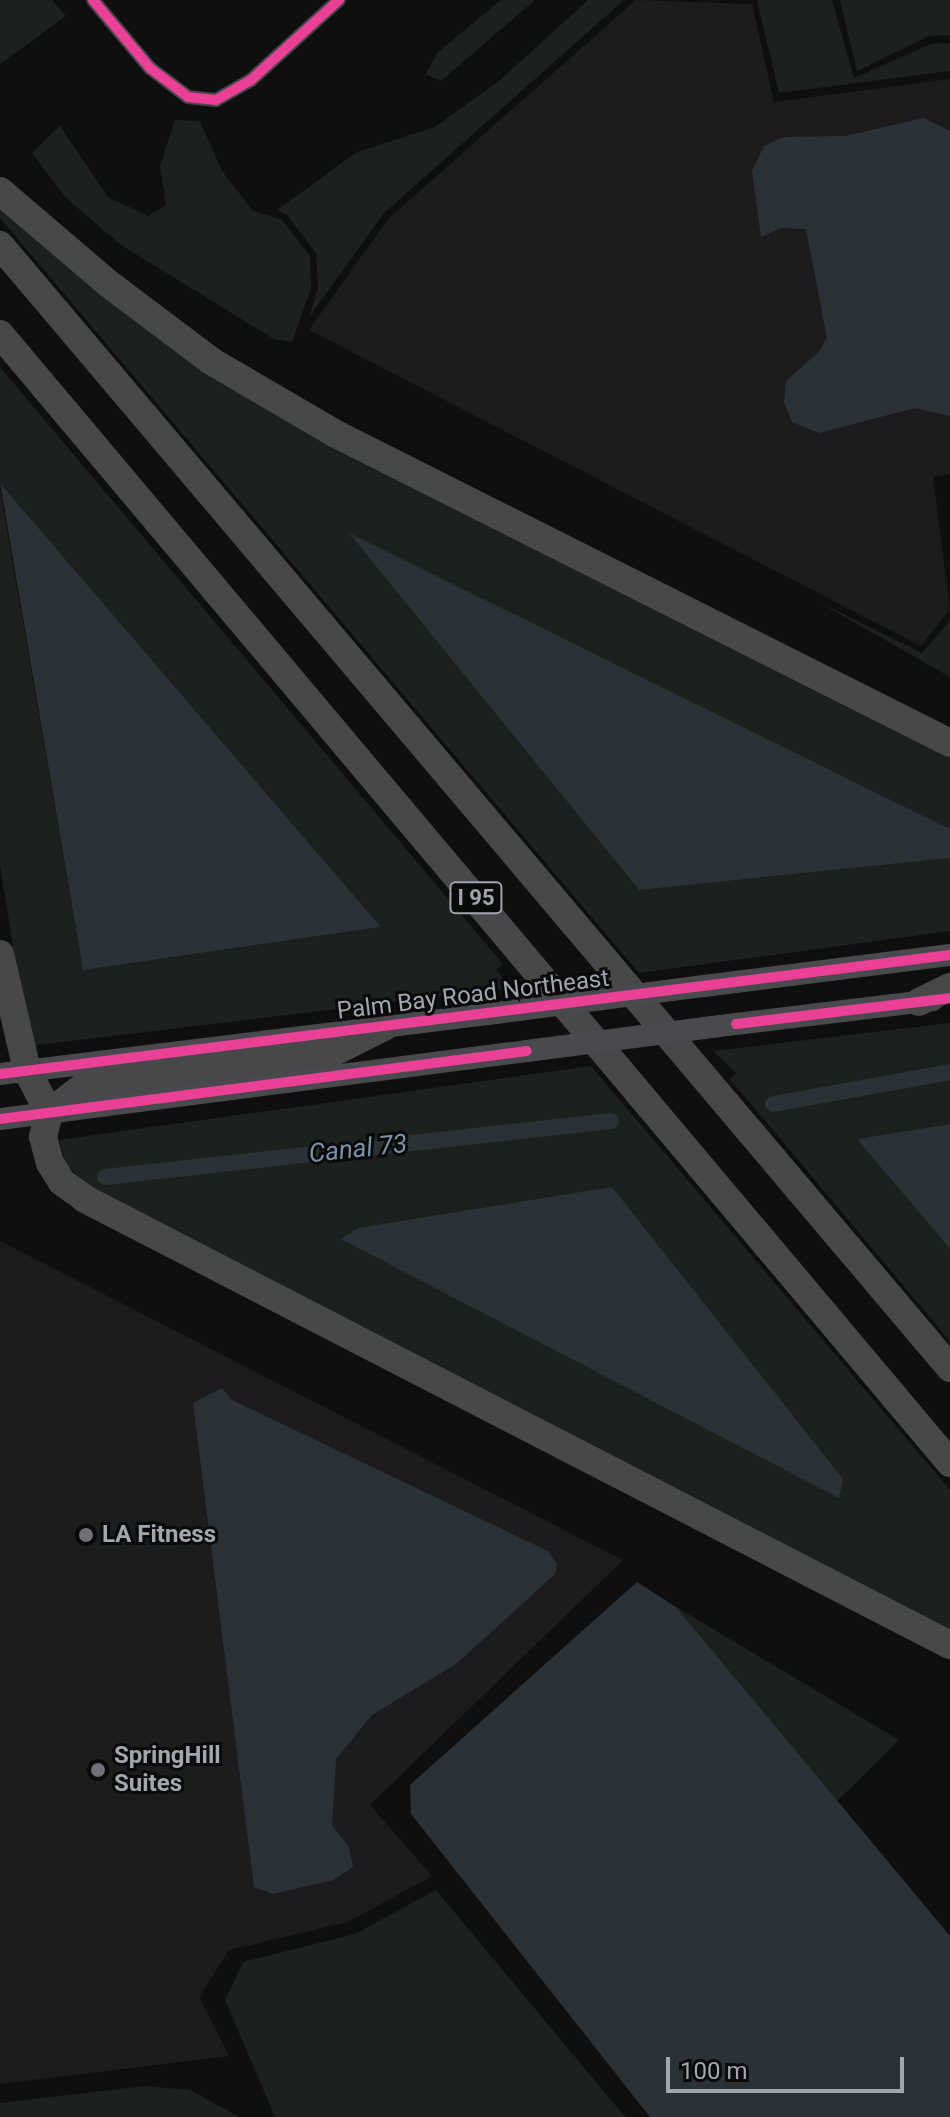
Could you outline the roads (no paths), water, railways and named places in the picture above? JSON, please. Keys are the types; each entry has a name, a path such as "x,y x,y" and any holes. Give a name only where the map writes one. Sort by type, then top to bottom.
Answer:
{"highway":[{"path":"0,191 109,284 211,361 336,434 950,743"},
{"name":"I 95","path":"0,245 950,1368"},
{"name":"I 95","path":"0,334 950,1463"},
{"path":"0,954 13,1072 49,1113"},
{"path":"919,1002 950,987"},
{"path":"384,1027 336,1051 85,1085 49,1113 43,1137 50,1163 62,1182 85,1199 950,1645"}],"main road":[{"name":"Palm Bay Road Northeast","path":"13,1072 950,955"},
{"path":"0,1119 950,998"}],"street":[{"path":"93,0 150,68 188,97 216,100 251,80 339,0"}],"waterway":[{"name":"Canal 73","path":"773,1104 950,1072"},
{"name":"Canal 73","path":"105,1177 611,1121"}],"place":[{"name":"LA Fitness","path":"86,1535"},
{"name":"SpringHill Suites","path":"98,1770"}]}
